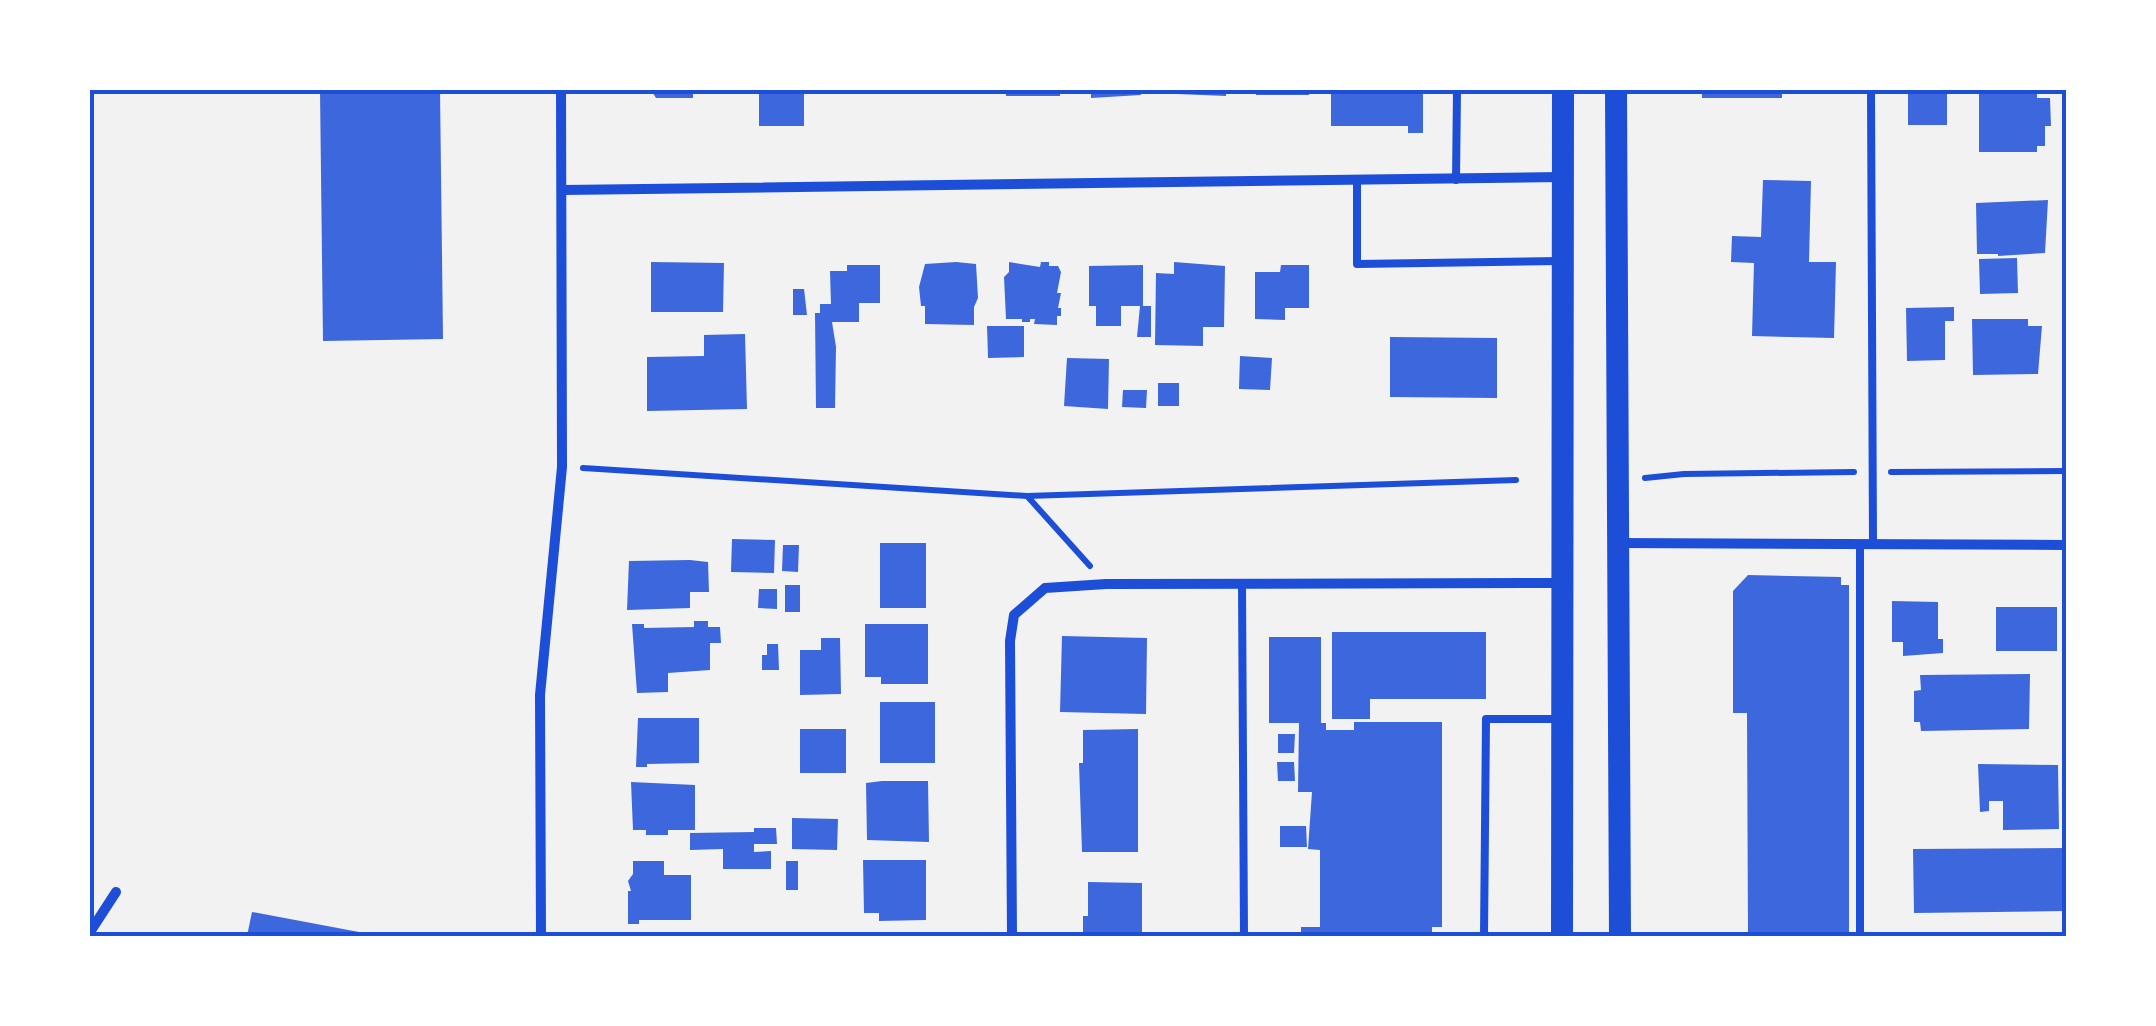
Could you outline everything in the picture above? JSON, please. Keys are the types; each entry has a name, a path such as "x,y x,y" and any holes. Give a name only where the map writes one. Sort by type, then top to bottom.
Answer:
{"main road":[{"path":"1562,936 1563,90"},
{"path":"1616,90 1620,936"}],"street":[{"path":"541,936 540,695 562,467 562,90"},
{"path":"563,190 1563,178"},
{"path":"1617,542 2066,545"},
{"path":"1012,936 1010,641 1014,615 1044,588 1106,584 1564,582"},
{"path":"90,932 116,892"}],"lane":[{"path":"1456,180 1457,90"},
{"path":"1860,936 1872,90"},
{"path":"1357,181 1357,264 1563,261"},
{"path":"1242,584 1244,936"},
{"path":"1484,936 1486,720 1564,720"}],"path":[{"path":"562,467 1027,496 1516,480"},
{"path":"1027,496 1106,584"}],"building":[{"path":"320,90 440,90 443,339 323,341"},
{"path":"651,90 693,90 693,98 656,98"},
{"path":"759,90 804,90 804,126 759,126"},
{"path":"1006,90 1060,90 1060,96 1006,96"},
{"path":"1091,90 1141,90 1141,95 1091,98"},
{"path":"1177,90 1226,90 1226,96 1177,94"},
{"path":"1256,90 1309,90 1309,95 1256,95"},
{"path":"1331,90 1423,90 1423,133 1408,133 1408,126 1331,126"},
{"path":"1702,90 1782,90 1782,98 1702,98"},
{"path":"1908,90 1947,90 1947,125 1908,125"},
{"path":"1994,90 2037,90 2037,98 2050,98 2051,126 2045,126 2045,146 2037,146 2037,152 1979,152 1979,94 1994,94"},
{"path":"1763,180 1811,181 1809,262 1836,262 1834,338 1752,336 1754,263 1731,262 1732,236 1761,237"},
{"path":"2048,200 2045,253 1977,254 1976,203"},
{"path":"2017,258 2018,293 1980,294 1979,259"},
{"path":"651,262 724,263 723,312 651,312"},
{"path":"1009,262 1040,267 1041,262 1049,262 1049,266 1058,266 1061,316 1057,316 1057,325 1034,324 1035,319 1006,319 1004,277 1009,272"},
{"path":"1174,262 1225,266 1224,327 1203,327 1203,346 1155,345 1156,273 1174,274"},
{"path":"925,264 976,264 978,298 974,325 925,324 919,287"},
{"path":"847,265 880,265 880,303 859,303 859,322 832,322 836,347 835,408 816,408 815,313 820,313 820,304 831,304 830,271 847,271"},
{"path":"1143,265 1143,306 1151,306 1151,337 1137,337 1140,306 1121,306 1121,326 1096,326 1096,306 1089,306 1089,266"},
{"path":"1281,265 1309,265 1309,308 1285,308 1285,320 1255,319 1255,272 1280,272"},
{"path":"793,289 804,289 807,315 793,315"},
{"path":"1954,307 1954,321 1945,321 1945,360 1907,361 1906,308"},
{"path":"1972,319 2028,319 2028,326 2042,326 2038,374 1973,375"},
{"path":"987,326 1024,326 1024,357 988,358"},
{"path":"745,334 747,409 647,411 647,357 704,356 704,335"},
{"path":"1390,337 1497,338 1497,398 1390,397"},
{"path":"1240,356 1272,358 1270,390 1239,389"},
{"path":"1067,358 1109,359 1108,409 1064,406"},
{"path":"1158,383 1179,383 1179,406 1158,406"},
{"path":"1123,390 1147,390 1146,408 1122,407"},
{"path":"732,539 775,540 774,573 731,572"},
{"path":"880,543 926,543 926,608 880,608"},
{"path":"783,545 799,545 798,572 782,571"},
{"path":"629,561 708,562 709,592 690,592 690,608 627,610"},
{"path":"1748,575 1841,577 1841,585 1849,585 1849,936 1748,936 1747,713 1733,713 1733,591"},
{"path":"785,585 800,585 800,612 785,612"},
{"path":"759,589 777,589 777,609 758,608"},
{"path":"1892,601 1938,602 1938,639 1943,639 1943,653 1903,656 1903,642 1892,642"},
{"path":"1996,607 2057,607 2057,651 1996,651"},
{"path":"694,621 708,621 708,627 720,627 721,643 710,643 710,670 668,673 668,692 637,693 632,624 644,624 644,628 694,627"},
{"path":"865,624 928,624 928,684 881,684 881,677 865,677"},
{"path":"1332,632 1486,632 1486,699 1370,699 1370,719 1332,719"},
{"path":"1062,636 1147,638 1146,714 1060,712"},
{"path":"1269,637 1321,637 1321,723 1326,723 1326,730 1354,730 1354,722 1442,722 1442,927 1432,927 1432,936 1301,936 1301,927 1320,927 1320,850 1308,849 1312,792 1298,792 1299,723 1269,723"},
{"path":"821,638 840,638 841,694 800,695 800,650 821,650"},
{"path":"767,644 778,644 779,670 762,670"},
{"path":"2030,674 2029,729 1921,731 1920,722 1914,722 1914,691 1921,690 1920,675"},
{"path":"880,702 935,702 935,763 880,763"},
{"path":"638,718 699,718 699,763 636,767"},
{"path":"800,729 846,729 846,773 800,773"},
{"path":"1138,729 1138,852 1082,852 1079,763 1083,763 1083,730"},
{"path":"1278,734 1295,734 1294,753 1278,753"},
{"path":"1277,762 1294,762 1295,781 1278,781"},
{"path":"1978,764 2058,765 2059,829 2003,830 2003,801 1989,801 1989,811 1980,812"},
{"path":"928,781 929,842 867,840 866,783"},
{"path":"631,782 695,785 695,830 646,835 646,830 633,830"},
{"path":"792,818 838,819 837,850 792,849"},
{"path":"1280,826 1306,826 1307,847 1280,847"},
{"path":"754,828 776,828 777,844 754,844 754,852 771,851 771,869 723,869 723,849 690,850 690,833 754,832"},
{"path":"2066,848 2066,911 1914,913 1913,849"},
{"path":"863,860 926,860 926,920 879,921 879,913 864,913"},
{"path":"633,861 664,861 664,875 691,875 691,920 639,920 639,924 628,924 628,881 633,874"},
{"path":"786,861 798,861 798,890 786,890"},
{"path":"1088,882 1142,883 1142,936 1087,936 1083,932 1083,916 1088,916"},
{"path":"252,912 359,932 358,936 247,936"}]}
